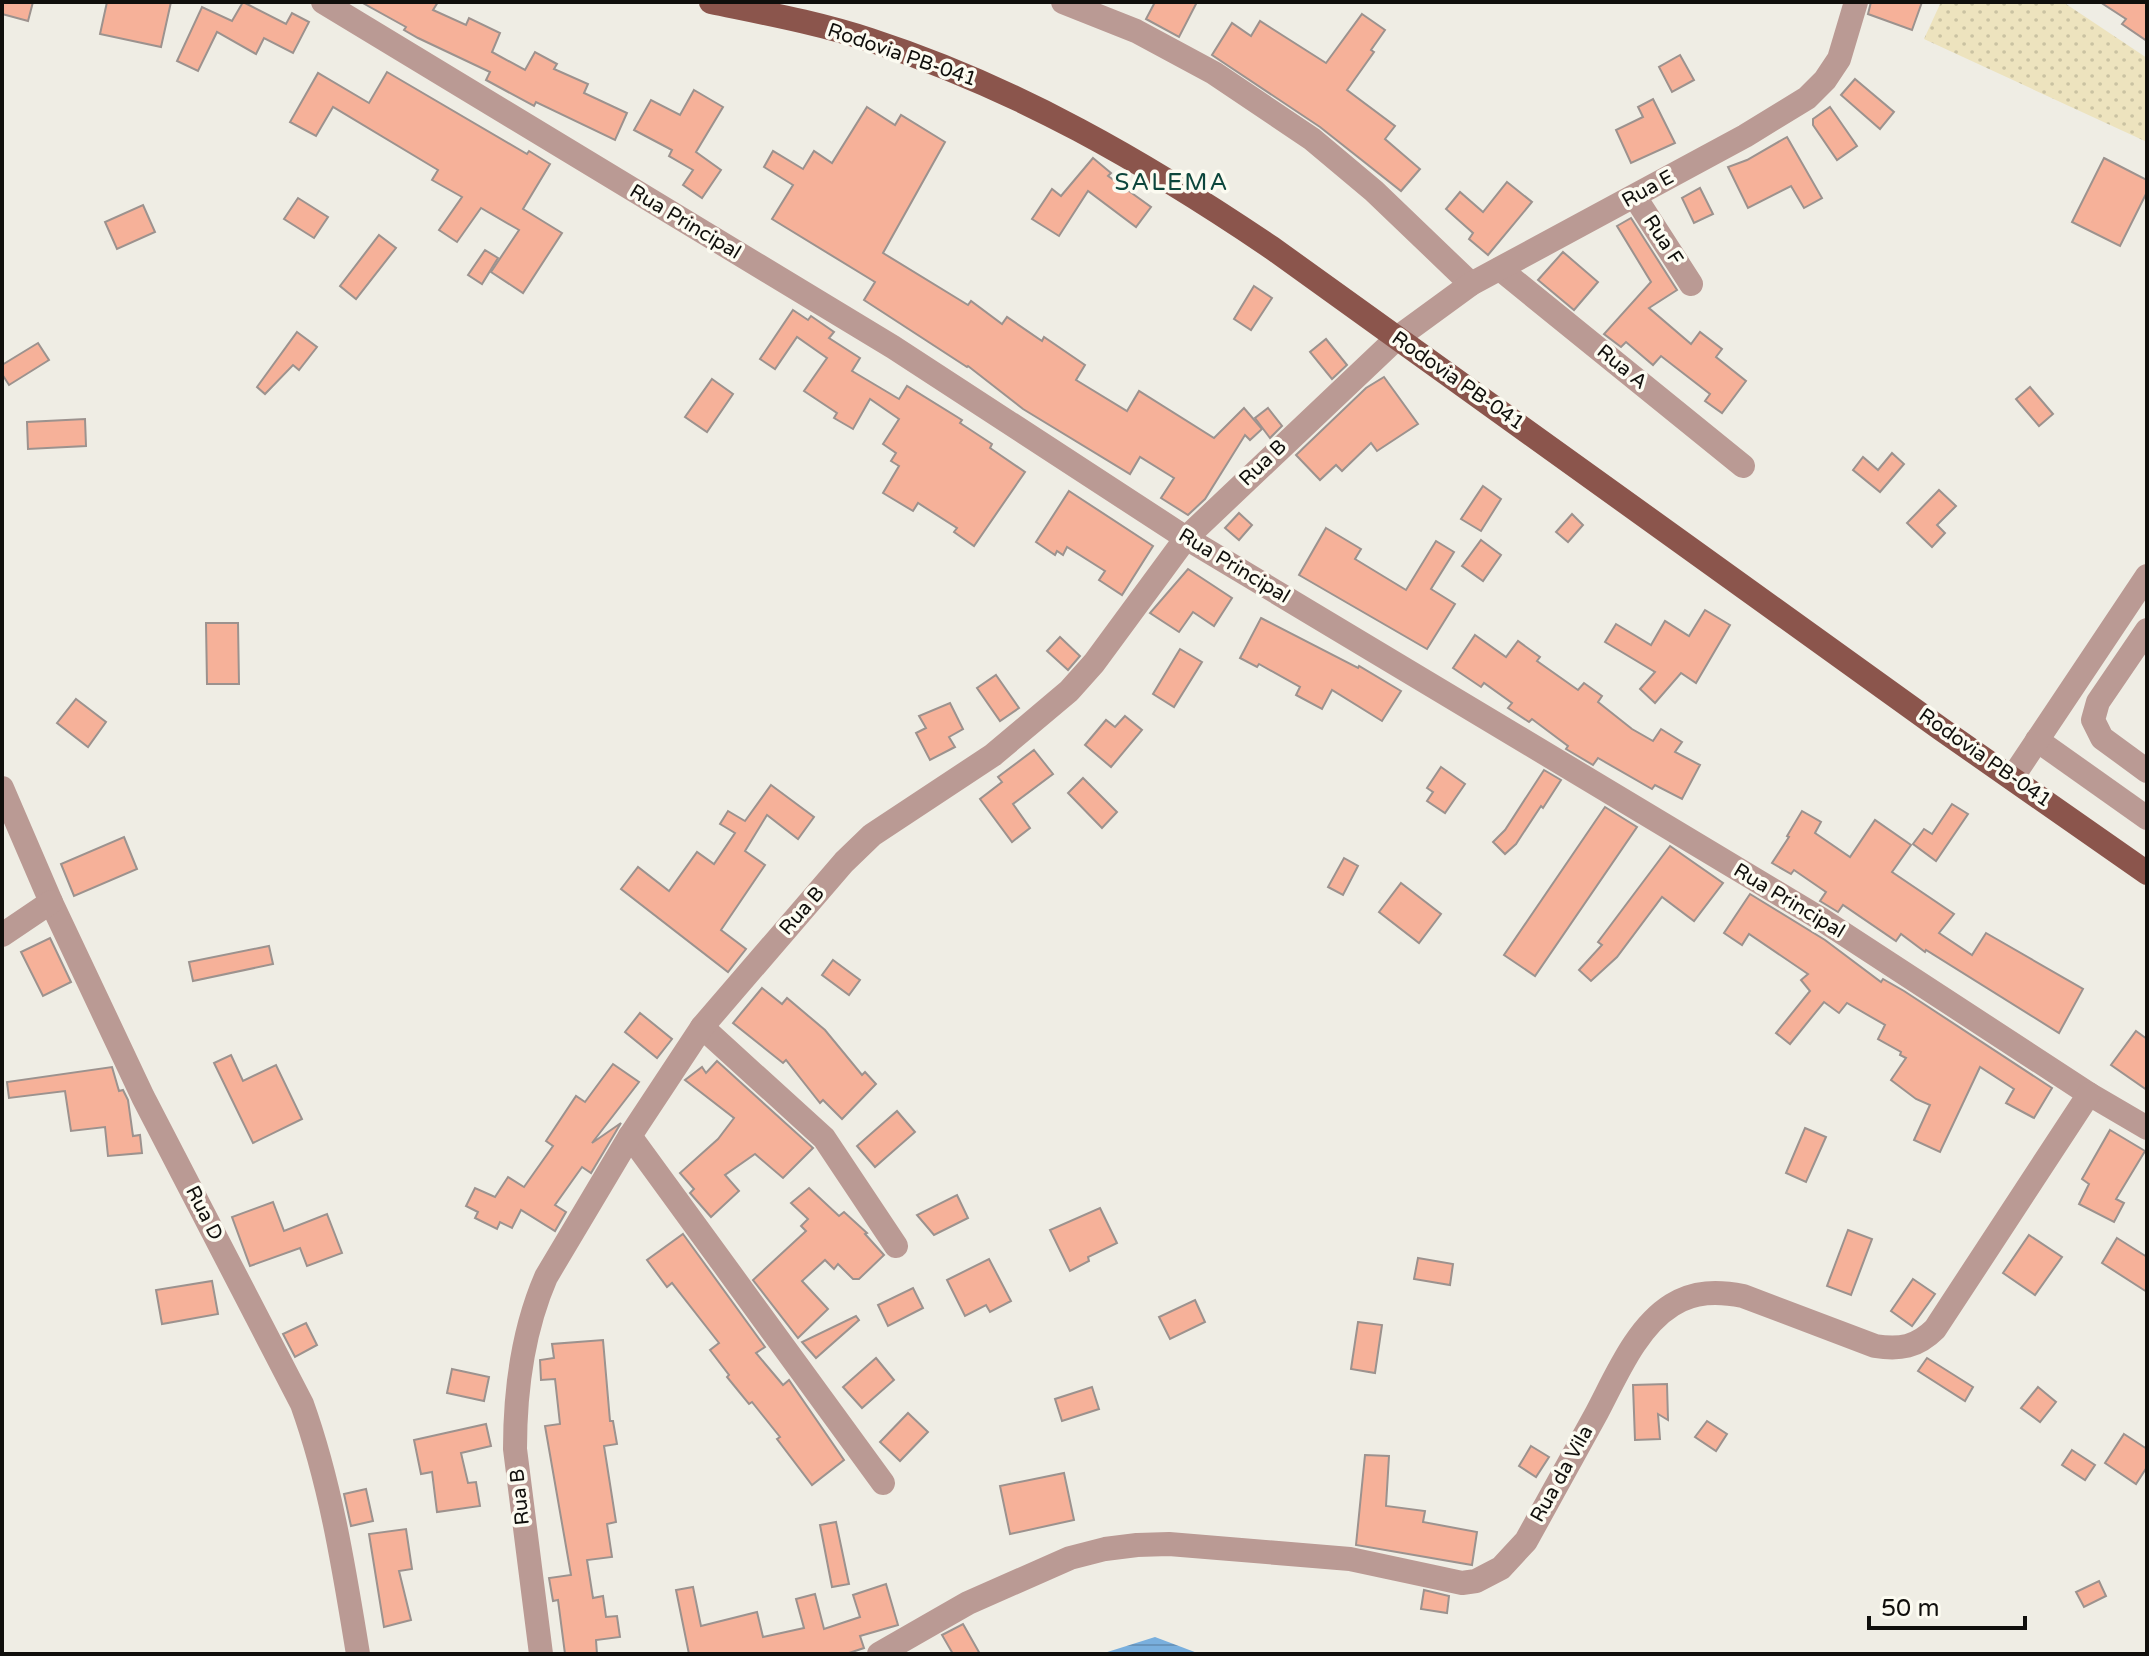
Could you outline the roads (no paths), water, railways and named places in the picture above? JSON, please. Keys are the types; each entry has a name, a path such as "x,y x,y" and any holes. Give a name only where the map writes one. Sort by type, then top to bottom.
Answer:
{"main road":[{"name":"Rodovia PB-041","path":"711,2 867,39 1005,92 1096,138 1179,186 1272,248 2147,873"}],"street":[{"name":"Rua Principal","path":"323,2 893,347 1186,538 1821,919 2089,1094 2147,1128"},
{"path":"1063,2 1149,38 1214,73 1312,139 1374,191 1471,284"},
{"name":"Rua E","path":"1397,338 1471,284 1635,197 1807,98 1825,80 1839,59 1856,2"},
{"name":"Rua F","path":"1635,197 1691,284"},
{"name":"Rua A","path":"1500,269 1743,466"},
{"name":"Rua B","path":"541,1654 515,1449 515,1419 524,1357 536,1300 546,1277 630,1136 702,1027 844,862 872,835 993,755 1069,691 1094,663 1186,538 1397,338"},
{"path":"2012,778 2147,576"},
{"path":"2147,630 2098,702 2093,720 2102,738 2147,771"},
{"path":"2037,740 2147,818"},
{"name":"Rua D","path":"2,788 51,902 143,1097 302,1404 315,1441 333,1514 358,1654"},
{"path":"2,935 51,902"},
{"path":"702,1027 824,1138 896,1246"},
{"name":"Rua da Vila","path":"879,1654 968,1603 1070,1558 1137,1545 1169,1544 1350,1559 1462,1583 1489,1575 1514,1557 1526,1541 1626,1360 1644,1331 1670,1306 1695,1295 1723,1292 1743,1296 1875,1346 1892,1349 1917,1343 1935,1329 2089,1094"},
{"path":"630,1136 883,1483"}],"water":[{"path":"1155,1637 1200,1654 1101,1654"}],"district":[{"name":"SALEMA","path":"1172,182"}]}
